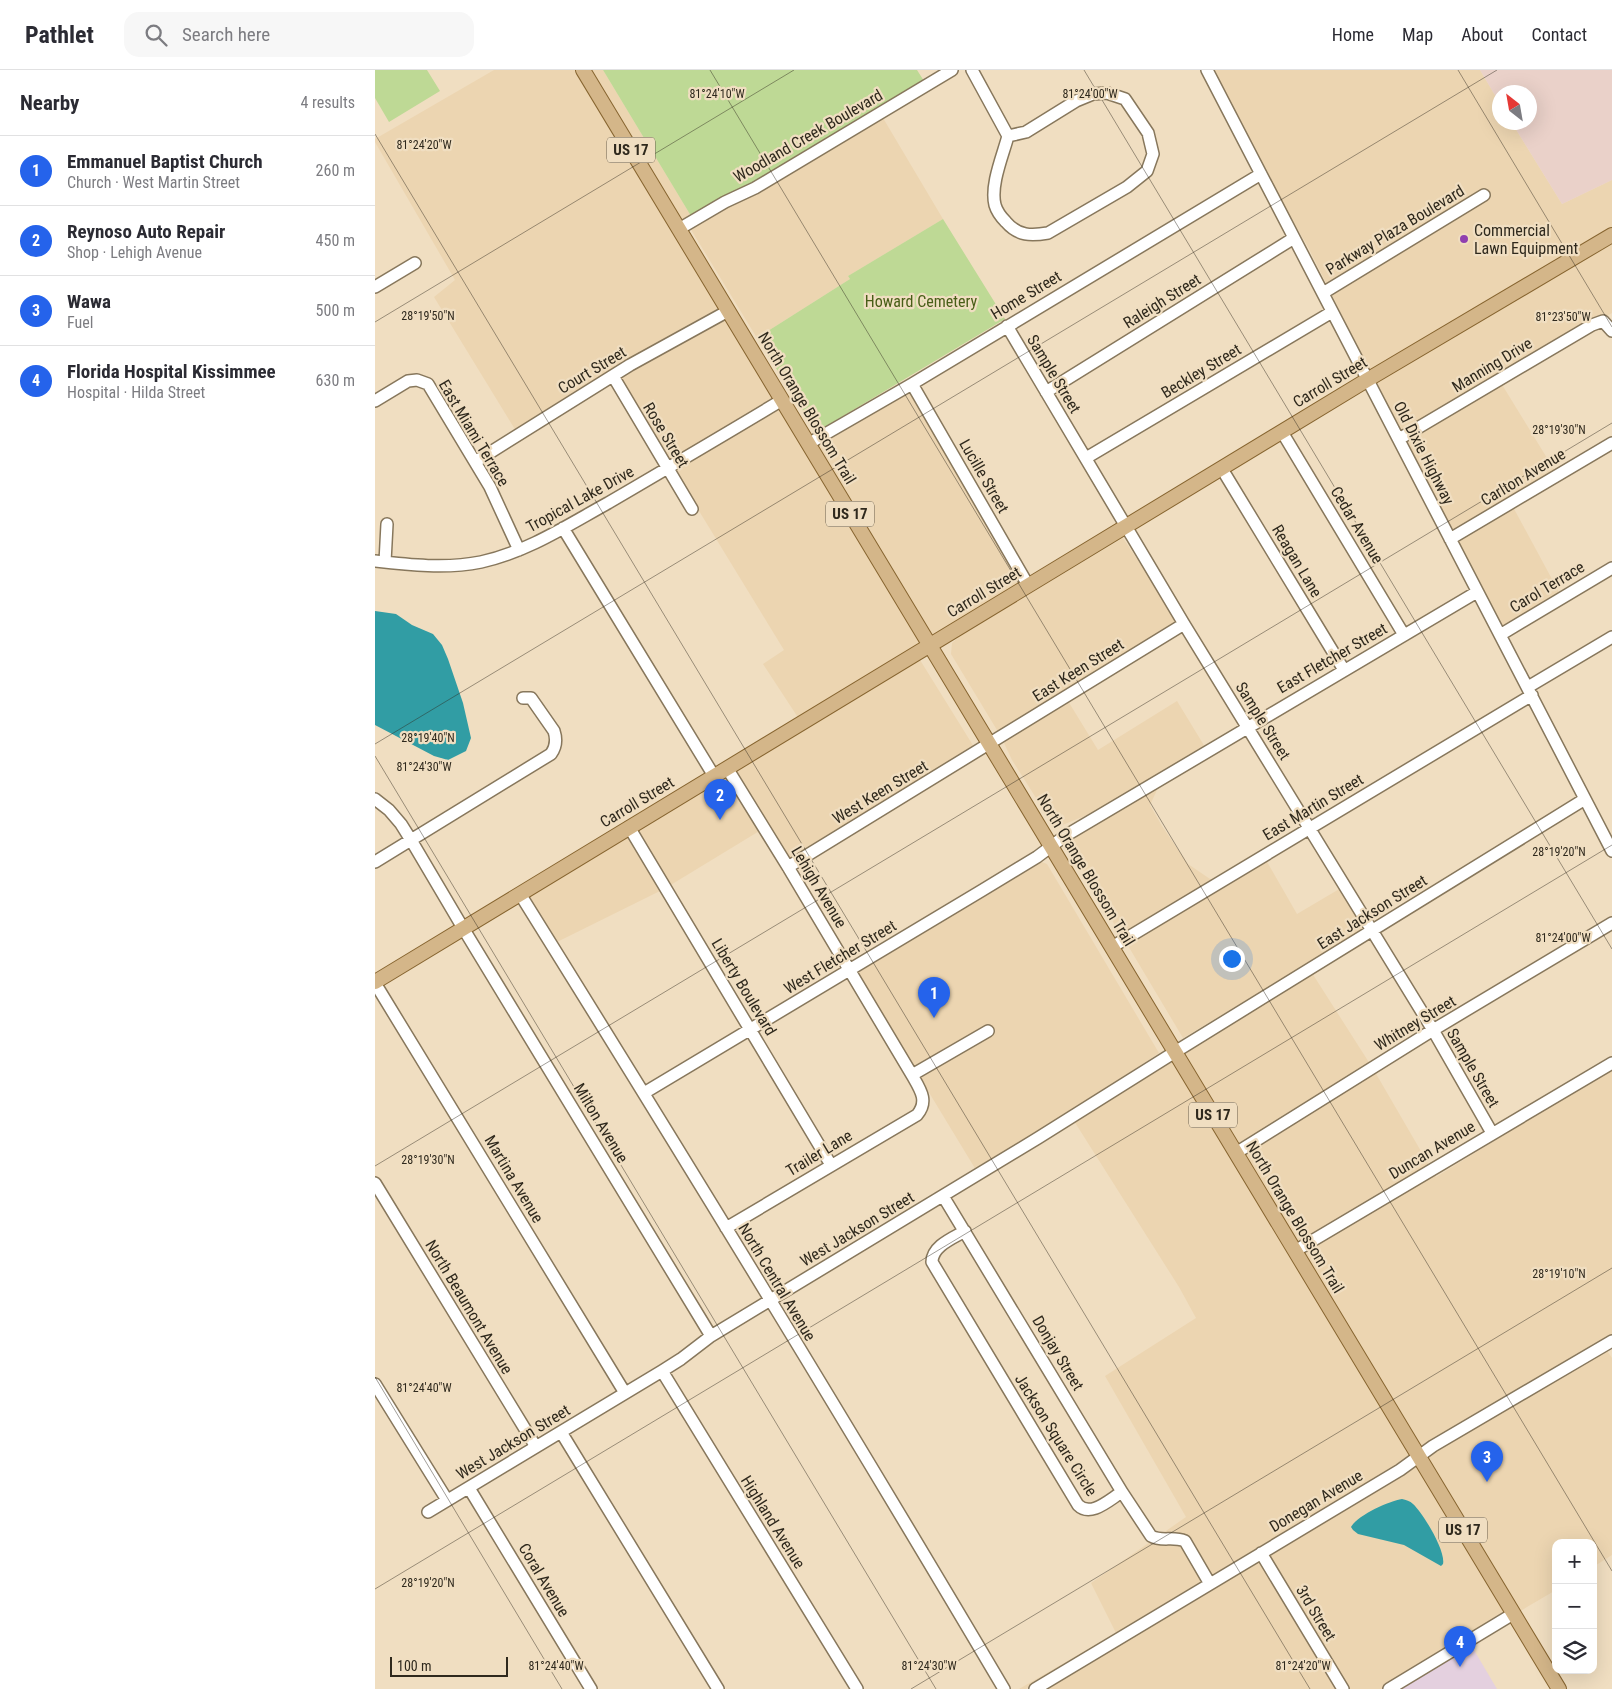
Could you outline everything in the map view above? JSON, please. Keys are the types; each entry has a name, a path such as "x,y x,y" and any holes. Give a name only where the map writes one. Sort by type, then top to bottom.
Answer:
{"main road":[{"name":"North Orange Blossom Trail","path":"583,70 1559,1689"},
{"name":"Carroll Street","path":"375,982 1367,380 1612,235"}],"street":[{"name":"Woodland Creek Boulevard","path":"679,229 725,202 755,188 952,70"},
{"path":"972,70 1008,136 995,186 995,204 1000,215 1016,232 1024,235 1048,233 1127,186 1147,171 1153,154 1149,133 1125,99 1107,92 1093,94 1076,101 1026,132 1008,136"},
{"name":"Old Dixie Highway","path":"1207,70 1585,799 1608,834 1612,851"},
{"name":"Home Street","path":"808,444 912,384 1261,174"},
{"name":"Parkway Plaza Boulevard","path":"1323,293 1484,194"},
{"name":"Raleigh Street","path":"1046,392 1294,238"},
{"path":"375,287 415,263"},
{"name":"Court Street","path":"475,462 613,376 728,311"},
{"name":"Beckley Street","path":"1086,458 1332,312"},
{"name":"Manning Drive","path":"1399,439 1592,325 1603,321 1612,331"},
{"name":"Sample Street","path":"1007,326 1184,624 1433,1030 1492,1133"},
{"name":"Rose Street","path":"613,376 692,510"},
{"name":"East Miami Terrace","path":"375,401 408,381 417,380 428,384 497,501 519,550"},
{"name":"Lucille Street","path":"912,384 1028,585"},
{"name":"Tropical Lake Drive","path":"380,561 450,566 481,562 519,550 563,528 667,469 782,400"},
{"name":"Cedar Avenue","path":"1283,432 1404,635"},
{"name":"Carlton Avenue","path":"1450,539 1612,443"},
{"name":"Reagan Lane","path":"1222,469 1344,670"},
{"path":"380,561 387,524"},
{"path":"563,528 714,776"},
{"name":"Carol Terrace","path":"1500,635 1612,568"},
{"name":"East Fletcher Street","path":"1051,847 1065,836 1477,592"},
{"name":"East Keen Street","path":"989,745 1184,624"},
{"name":"East Martin Street","path":"1112,947 1310,828 1530,691 1612,636"},
{"path":"375,862 551,754 555,749 554,731 531,698 523,698"},
{"name":"West Keen Street","path":"789,867 989,745"},
{"name":"Lehigh Avenue","path":"727,768 789,867 912,1075 923,1094 923,1102"},
{"path":"375,799 395,817 411,840 463,928"},
{"name":"East Jackson Street","path":"1175,1052 1585,799"},
{"name":"Liberty Boulevard","path":"629,828 831,1165"},
{"name":"West Fletcher Street","path":"644,1093 1051,847"},
{"name":"North Central Avenue","path":"520,894 644,1093 933,1568 1004,1689"},
{"name":"Whitney Street","path":"1236,1153 1433,1030 1612,923"},
{"name":"Milton Avenue","path":"463,928 711,1336"},
{"name":"Martina Avenue","path":"375,982 625,1393"},
{"path":"912,1075 988,1031"},
{"name":"West Jackson Street","path":"428,1512 662,1371 711,1336 943,1196 1175,1052"},
{"name":"Duncan Avenue","path":"1295,1251 1612,1063"},
{"name":"Trailer Lane","path":"726,1228 917,1115 921,1110 923,1102"},
{"name":"North Beaumont Avenue","path":"375,1183 536,1447"},
{"name":"Donjay Street","path":"943,1196 1122,1492"},
{"name":"Jackson Square Circle","path":"965,1232 937,1250 932,1257 934,1267 1079,1505 1082,1509 1091,1510 1122,1492 1151,1536 1155,1539 1174,1538 1185,1541 1210,1584"},
{"name":"Donegan Avenue","path":"1035,1689 1400,1470 1458,1432 1611,1345"},
{"name":"Highland Avenue","path":"662,1371 857,1689"},
{"path":"375,1384 447,1500"},
{"path":"561,1432 718,1689"},
{"name":"Coral Avenue","path":"469,1488 591,1689"},
{"name":"3rd Street","path":"1261,1553 1343,1689"},
{"path":"1389,1689 1513,1614"}],"shaded area":[{"path":"494,70 578,70 722,309 516,431 434,297 455,280 375,142 375,139"},
{"path":"587,70 603,70 691,216 680,223"},
{"path":"1212,70 1480,70 1492,90 1492,130 1516,130 1562,204 1612,180 1612,229 1370,373 1331,293 1490,196 1485,189 1327,285 1308,247 1269,180"},
{"path":"1480,70 1612,70 1612,180 1562,204 1516,130 1537,130 1537,85 1492,85 1492,90"},
{"path":"883,118 943,219 848,276 850,279 757,338 690,228"},
{"path":"1612,240 1612,313 1605,317 1602,315 1400,432 1374,381"},
{"path":"727,317 776,398 669,463 619,378"},
{"path":"1501,383 1555,471 1451,533 1404,441"},
{"path":"911,390 1023,583 930,639 814,446"},
{"path":"781,406 923,643 799,719 763,664 784,650 674,470"},
{"path":"1513,507 1560,594 1501,629 1455,541"},
{"path":"1123,538 1179,622 1002,730 997,730 951,654 952,643 961,635"},
{"path":"920,660 974,747 789,861 733,770"},
{"path":"1068,701 1098,750 1177,701 1205,747 1097,811 1055,828 1012,760 1004,743 1007,738"},
{"path":"726,774 761,830 669,886 635,829"},
{"path":"1155,787 1157,790 1150,805 1162,826 1188,864 1213,881 1120,934 1067,843"},
{"path":"628,833 662,890 557,942 526,895"},
{"path":"1266,860 1297,914 1341,888 1366,929 1183,1038 1127,944"},
{"path":"1039,861 1047,864 1159,1053 1069,1113 1068,1111 976,1170 919,1076 994,1033 990,1025 914,1068 856,972"},
{"path":"1312,973 1370,1064 1237,1147 1180,1053"},
{"path":"1174,1058 1413,1455 1398,1466 1211,1578 1181,1535 1172,1533 1171,1542 1182,1545 1204,1582 1026,1689 1019,1689 1116,1633 1091,1583 1186,1517 1105,1376 1196,1318 1179,1287 1074,1121"},
{"path":"1612,1068 1612,1335 1419,1451 1301,1253 1434,1173 1436,1177"},
{"path":"1375,1072 1429,1165 1296,1245 1242,1155"},
{"path":"1606,1349 1612,1358 1612,1555 1597,1564 1597,1539 1552,1539 1552,1592 1517,1613 1424,1458"},
{"path":"1418,1463 1508,1613 1381,1689 1348,1689 1267,1555"},
{"path":"1260,1559 1338,1689 1044,1689"},
{"path":"1471,1645 1497,1689 1400,1689"}],"green space":[{"path":"375,70 427,70 440,91 389,122 375,98"},
{"path":"603,70 917,70 924,81 753,184 691,216"},
{"name":"Howard Cemetery","path":"943,219 1005,319 823,428 812,425 757,338 850,279 848,276"}],"water":[{"path":"375,611 396,614 412,625 433,634 442,645 463,703 471,738 466,751 448,760 434,756 375,725"},
{"path":"1402,1499 1413,1504 1428,1524 1441,1550 1443,1564 1441,1566 1404,1545 1358,1534 1351,1527 1360,1518 1374,1509"}],"place":[{"name":"Commercial Lawn Equipment","path":"1464,239"},
{"name":"Reynoso Auto Repair","path":"720,820"},
{"name":"Emmanuel Baptist Church","path":"934,1018"},
{"name":"Wawa","path":"1487,1482"},
{"name":"Florida Hospital Kissimmee","path":"1460,1667"}]}
